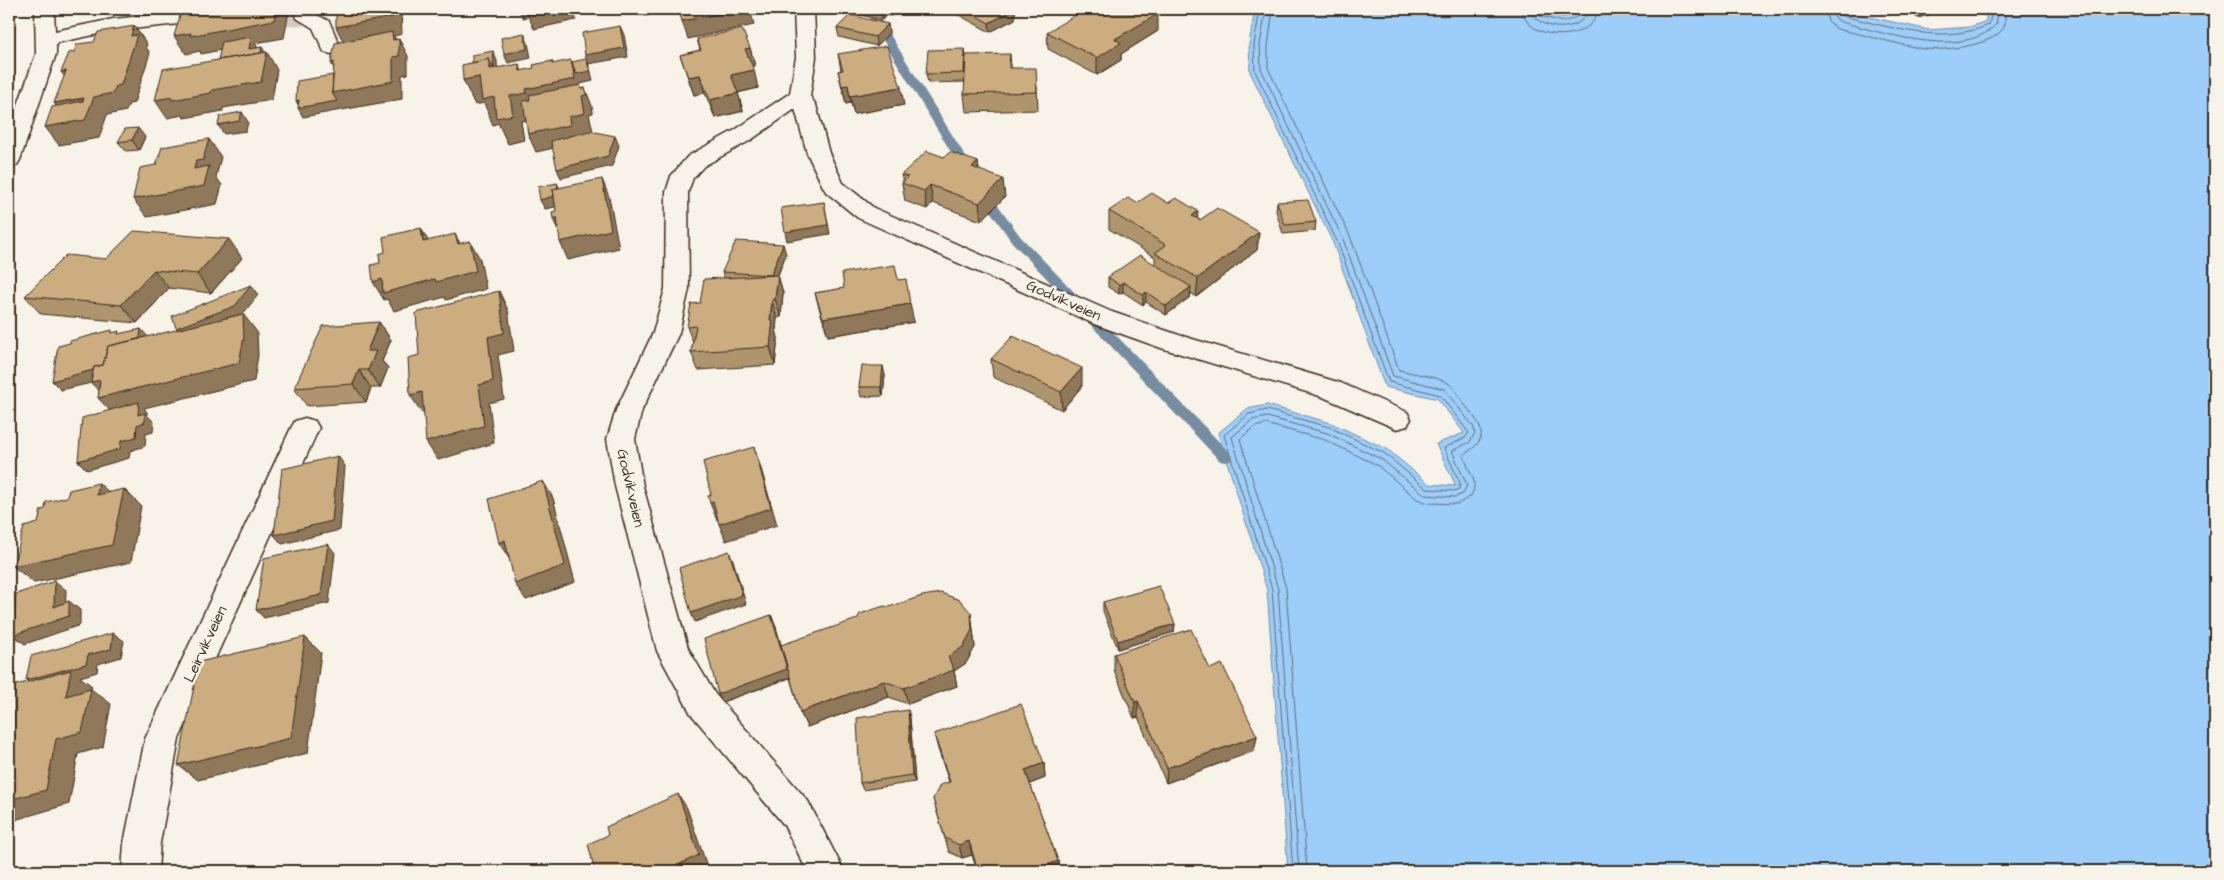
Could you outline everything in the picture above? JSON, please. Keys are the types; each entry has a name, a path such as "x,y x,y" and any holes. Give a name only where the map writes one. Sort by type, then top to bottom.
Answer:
{"street":[{"path":"9,160 46,54 45,9"},
{"name":"Godvikveien","path":"804,9 806,57 800,96 805,105 818,153 834,187 866,213 1103,318 1170,342 1332,390 1397,419"},
{"path":"46,39 112,25 153,19 233,14"},
{"path":"305,15 322,26 331,48"},
{"name":"Godvikveien","path":"800,96 743,135 696,161 682,176 677,192 677,288 666,332 628,410 620,439 629,486 673,651 703,704 796,813 826,871"},
{"name":"Leirvikveien","path":"140,871 142,843 162,739 305,428"}],"water":[{"path":"1255,9 1532,9 1564,17 1584,9 1834,9 1929,30 1970,27 1986,21 1986,15 1978,9 2215,9 2215,871 1288,871 1267,590 1218,433 1247,409 1267,405 1331,423 1387,449 1429,484 1456,486 1436,444 1464,433 1438,399 1385,387 1333,243 1250,72 1249,44"}],"building":[{"path":"182,9 276,9 274,20 190,36 191,33 174,36"},
{"path":"336,9 392,9 393,17 336,27"},
{"path":"678,9 743,9 682,21"},
{"path":"964,9 1015,9 989,23"},
{"path":"1086,9 1148,9 1158,14 1115,39 1121,43 1097,58 1047,32"},
{"path":"850,15 888,24 875,37 837,28"},
{"path":"134,26 131,36 137,35 121,85 116,86 113,93 94,97 85,120 45,127 52,107 83,101 84,98 54,103 66,71 61,72 69,53 74,52 77,44 94,42 98,32"},
{"path":"620,26 624,48 585,55 582,33"},
{"path":"742,29 750,48 745,49 754,70 731,75 738,93 710,100 700,75 688,77 680,55 701,50 697,39"},
{"path":"392,32 393,40 399,39 399,56 393,57 393,81 332,93 334,62 331,63 335,43"},
{"path":"524,33 527,49 504,54 501,38"},
{"path":"251,37 249,49 262,47 261,53 218,60 222,42"},
{"path":"887,46 901,87 850,96 848,85 842,86 838,71 843,70 838,54"},
{"path":"965,49 964,73 926,74 928,50"},
{"path":"493,51 494,69 489,59 472,63 472,55"},
{"path":"267,52 261,82 212,90 211,93 172,100 172,97 155,100 163,69"},
{"path":"1010,54 1009,68 1036,68 1037,92 964,94 966,55"},
{"path":"489,59 490,69 519,64 520,71 534,68 533,65 571,60 575,79 526,89 527,93 510,96 513,115 496,118 494,97 482,100 479,77 463,80 462,65"},
{"path":"586,59 590,71 576,74 572,62"},
{"path":"333,75 332,93 337,101 298,108 299,100 296,101 297,81"},
{"path":"580,85 581,89 585,88 586,95 582,96 585,113 569,117 570,125 528,134 523,101 530,100 529,95"},
{"path":"242,112 239,121 218,125 220,116"},
{"path":"138,128 132,140 118,142 125,129"},
{"path":"590,131 615,136 608,156 557,169 551,141"},
{"path":"209,139 203,160 196,161 194,169 209,166 204,186 133,199 140,168 156,165 162,147"},
{"path":"927,151 944,157 950,152 978,162 972,167 1003,179 979,203 930,185 924,191 902,183 908,177 901,175"},
{"path":"602,179 611,230 560,242 557,217 553,219 552,212 556,211 553,189"},
{"path":"557,183 558,188 553,189 554,196 540,200 538,187"},
{"path":"1152,193 1168,203 1176,198 1198,211 1192,216 1200,220 1217,208 1259,232 1198,278 1155,253 1166,245 1109,211 1128,198 1137,203"},
{"path":"1308,200 1316,222 1285,225 1277,202"},
{"path":"824,202 828,225 785,232 781,208"},
{"path":"421,228 423,242 455,234 458,244 470,241 476,271 436,282 435,279 383,293 382,279 373,282 371,265 380,263 379,254 385,252 383,237"},
{"path":"134,231 229,239 197,274 154,270 121,305 25,296 66,255 106,259"},
{"path":"736,241 783,244 771,275 722,272"},
{"path":"1140,255 1191,287 1166,306 1146,292 1143,295 1123,282 1119,285 1108,277"},
{"path":"895,265 898,280 906,279 910,304 823,318 815,293 844,288 842,273"},
{"path":"778,275 775,299 772,300 770,320 773,320 770,347 691,352 696,326 687,327 691,304 700,303 704,279"},
{"path":"251,285 235,306 176,328 172,316"},
{"path":"499,291 504,333 488,337 493,381 479,385 484,426 426,442 422,392 410,395 408,358 419,355 416,313"},
{"path":"243,314 244,337 239,363 98,398 100,380 91,382 94,367 103,365 108,346"},
{"path":"379,322 367,351 376,351 368,370 359,370 353,384 294,388 323,326"},
{"path":"141,329 140,339 108,346 103,365 94,367 93,370 52,381 58,346 112,330 112,333 119,331 118,334"},
{"path":"1013,336 1082,368 1061,392 991,359"},
{"path":"862,366 883,366 881,387 859,387"},
{"path":"139,402 138,415 145,413 145,422 137,425 136,437 121,441 120,449 78,461 82,418"},
{"path":"754,447 771,508 719,524 713,501 710,503 708,496 711,495 703,462"},
{"path":"338,456 332,521 274,535 282,469"},
{"path":"543,481 565,565 515,584 505,540 499,543 489,499"},
{"path":"99,483 97,495 124,489 112,545 13,566 24,527 38,523 41,510 45,509 46,502 67,497 69,490"},
{"path":"328,544 321,595 256,610 264,558"},
{"path":"729,551 742,595 691,613 679,568"},
{"path":"55,581 54,607 69,601 69,616 13,635 16,594"},
{"path":"1159,586 1175,624 1118,641 1103,602"},
{"path":"941,593 960,600 971,613 972,630 963,647 948,657 954,670 904,688 884,681 800,712 781,645 857,619 860,614 884,606 889,607 922,596"},
{"path":"771,615 787,669 718,694 704,639"},
{"path":"1191,629 1210,669 1222,664 1257,736 1167,768 1138,701 1135,702 1114,654"},
{"path":"113,633 111,649 88,655 86,664 26,680 31,656"},
{"path":"305,637 291,738 178,765 199,662"},
{"path":"71,670 66,696 91,689 82,732 56,739 46,790 9,800 9,687"},
{"path":"1021,704 1044,763 1025,770 1058,861 1031,871 978,871 969,841 959,845 945,838 933,799 940,785 950,782 934,734"},
{"path":"908,710 912,775 860,783 857,718"},
{"path":"678,794 699,855 665,871 595,871 588,844 608,835 606,827"}],"waterway":[{"path":"869,9 968,170"},
{"path":"984,194 1016,239 1225,457"}],"tunnel":[{"path":"250,14 305,15"}]}
